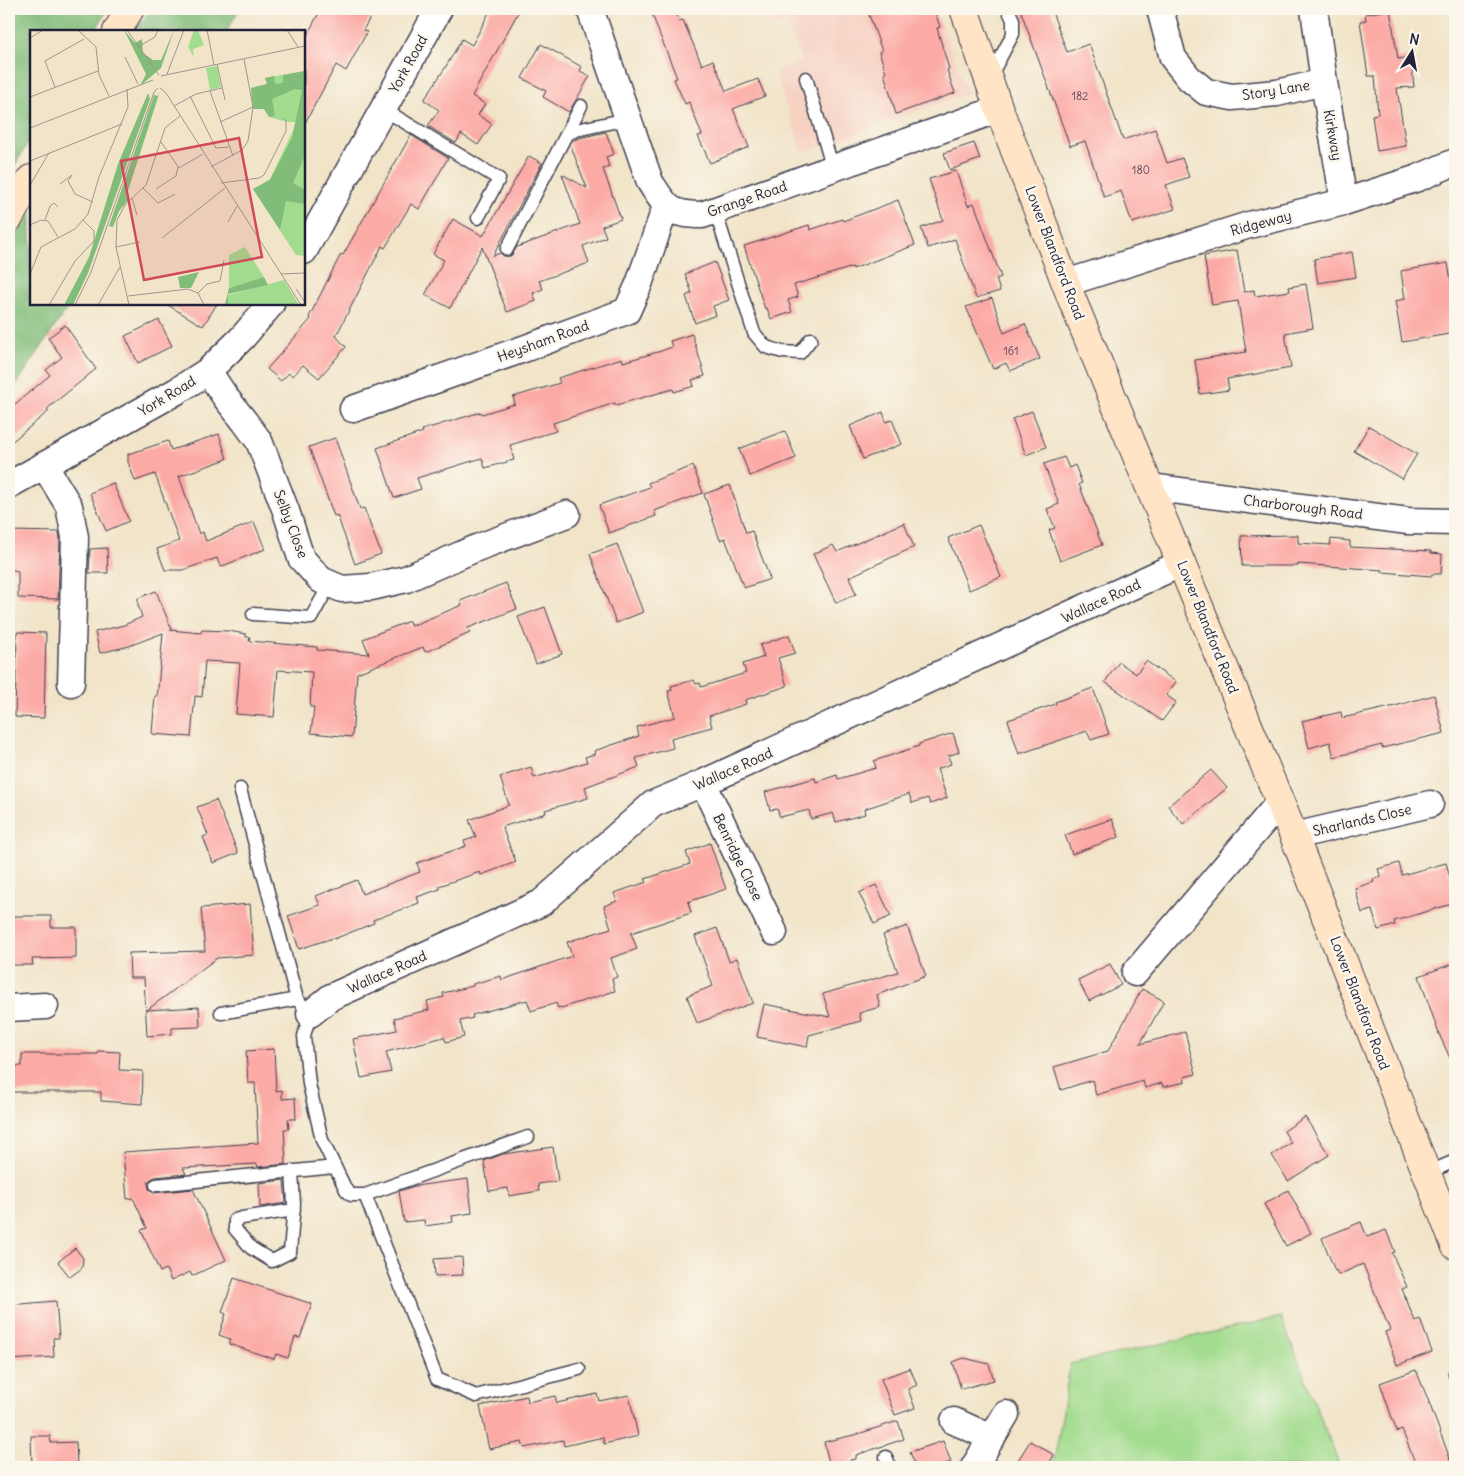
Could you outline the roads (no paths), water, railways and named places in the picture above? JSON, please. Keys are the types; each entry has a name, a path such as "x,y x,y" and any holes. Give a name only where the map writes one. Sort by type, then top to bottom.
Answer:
{"main road":[{"path":"118,30 130,9"},
{"name":"Lower Blandford Road","path":"964,9 1066,283 1294,836 1455,1245"},
{"path":"9,218 30,181"}],"street":[{"name":"York Road","path":"305,249 438,9"},
{"path":"590,9 650,182 666,206"},
{"name":"Story Lane","path":"1160,9 1173,58 1189,78 1206,92 1232,97 1277,93 1324,82"},
{"name":"Kirkway","path":"1314,9 1344,202"},
{"name":"Grange Road","path":"666,206 682,215 702,215 833,169 995,96"},
{"name":"Ridgeway","path":"1066,283 1249,225 1344,202 1418,178 1455,162"},
{"name":"Heysham Road","path":"353,409 530,347 627,310 639,284 666,206"},
{"name":"York Road","path":"9,485 177,391 208,371 242,338 270,305"},
{"name":"Selby Close","path":"208,371 259,441 286,510 301,558 321,580 342,589 371,587 406,579 474,549 567,514"},
{"path":"44,465 69,506 75,537 70,683"},
{"name":"Charborough Road","path":"1150,487 1408,521 1455,522"},
{"name":"Wallace Road","path":"303,1007 331,997 541,903 653,804 703,783 1182,564"},
{"name":"Benridge Close","path":"703,783 774,932"},
{"path":"1135,973 1280,802"},
{"name":"Sharlands Close","path":"1294,836 1430,804"},
{"path":"9,1008 45,1006"},
{"path":"974,1467 1006,1414"},
{"path":"954,1421 992,1438"}],"lane":[{"path":"995,96 1013,34 1013,20 1008,9"},
{"path":"806,78 833,169"},
{"path":"506,249 581,106"},
{"path":"383,108 500,179 478,218"},
{"path":"567,134 576,130 627,119"},
{"path":"715,210 754,333 766,347 783,352 800,353 811,339"},
{"path":"254,614 311,618 330,584"},
{"path":"240,789 303,1007 309,1084 322,1140 346,1190 351,1195 365,1195 528,1137"},
{"path":"222,1013 303,1007"},
{"path":"1427,1173 1455,1161"},
{"path":"156,1185 335,1167"},
{"path":"292,1171 294,1210 290,1252 272,1261 251,1248 236,1229 235,1220 294,1210"},
{"path":"365,1195 437,1379 476,1396 579,1369"}]}
